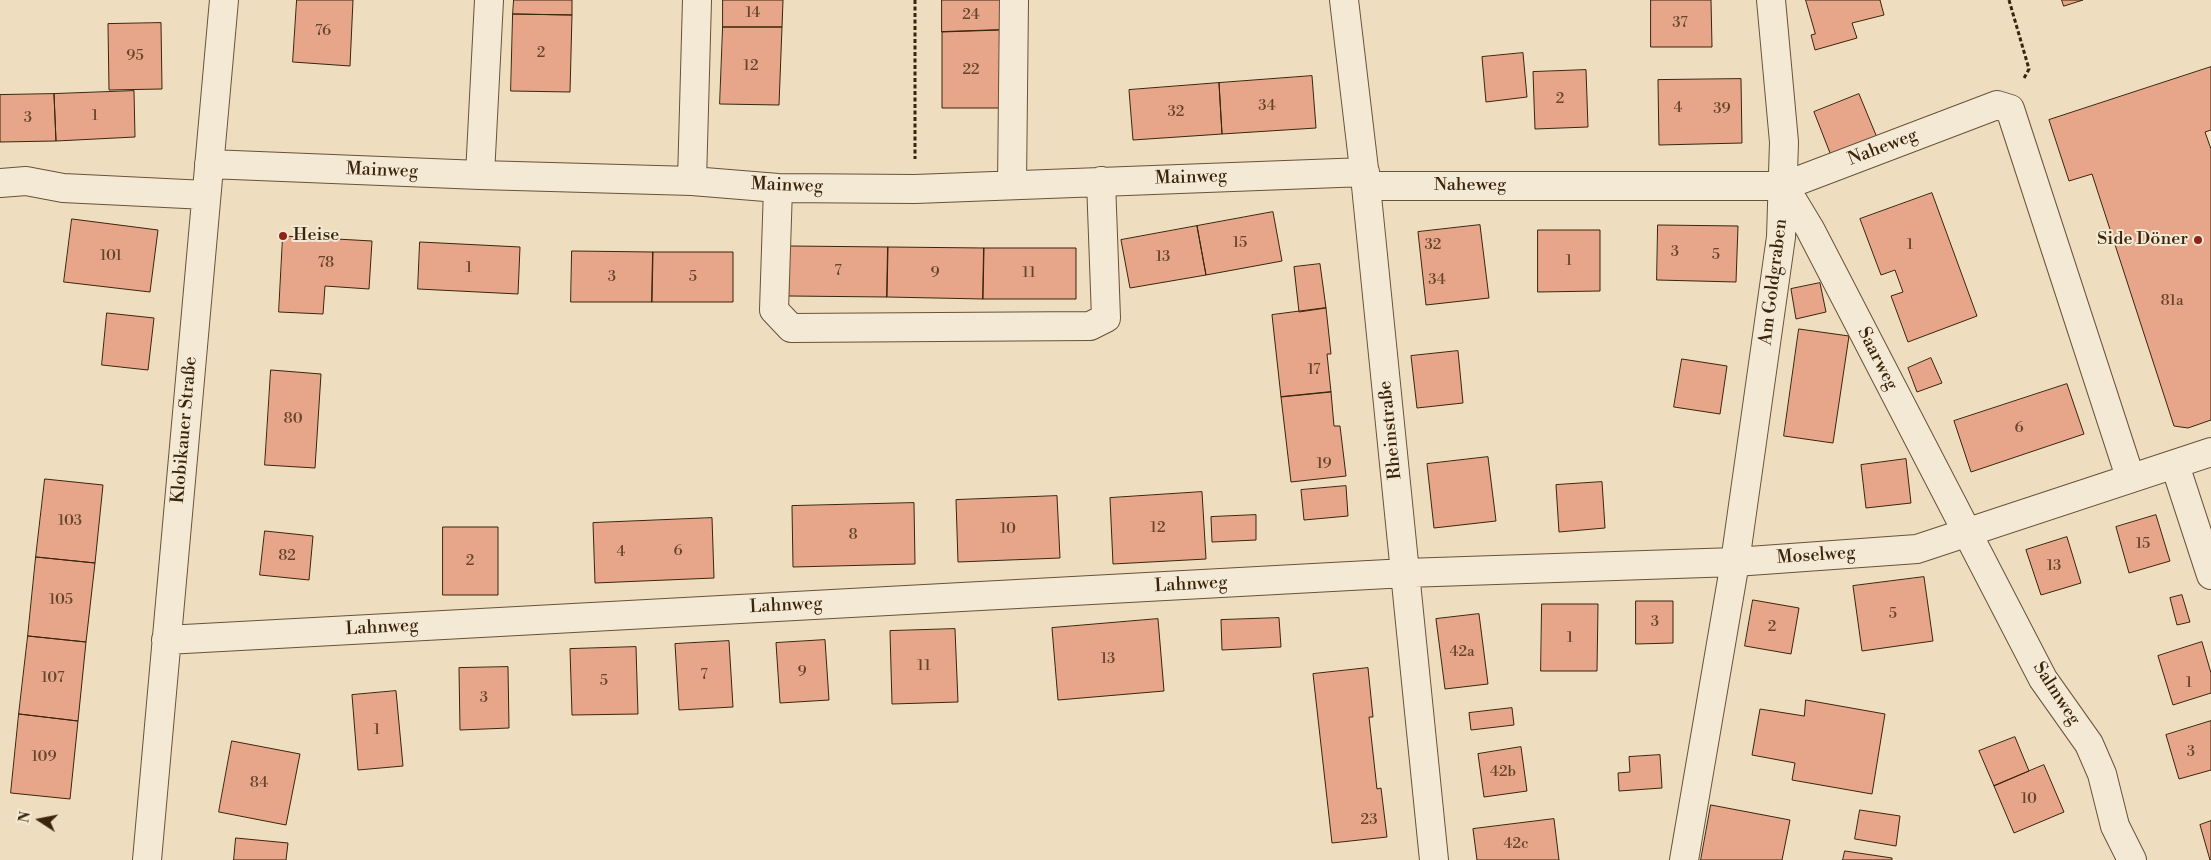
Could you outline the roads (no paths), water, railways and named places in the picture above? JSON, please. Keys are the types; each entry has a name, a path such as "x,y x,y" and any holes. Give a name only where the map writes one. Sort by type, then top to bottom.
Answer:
{"street":[{"name":"Klobikauer Straße","path":"147,860 224,0"},
{"path":"480,175 489,0"},
{"path":"692,181 697,0"},
{"path":"1012,186 1014,0"},
{"name":"Rheinstraße","path":"1344,0 1365,179 1434,860"},
{"name":"Am Goldgraben","path":"1735,562 1781,237 1784,142 1771,0"},
{"name":"Naheweg","path":"1365,179 1784,186 1997,105 2010,108 2130,478"},
{"name":"Mainweg","path":"209,164 692,181 778,188 915,189 1101,181 1365,179"},
{"path":"0,183 26,181 63,188 206,195"},
{"path":"778,188 774,310 791,328 1090,326 1106,318 1101,181"},
{"name":"Saarweg","path":"1784,186 1810,229 1967,532"},
{"name":"Moselweg","path":"1406,573 1735,562 1917,550 2211,452"},
{"path":"2175,465 2211,575"},
{"name":"Salmweg","path":"1967,532 2044,679 2089,744 2102,774 2115,826 2132,860"},
{"path":"1684,860 1735,562"},
{"name":"Lahnweg","path":"166,640 1406,573"}],"place":[{"name":"Heise","path":"283,236"},
{"name":"Side Döner","path":"2198,240"}]}
